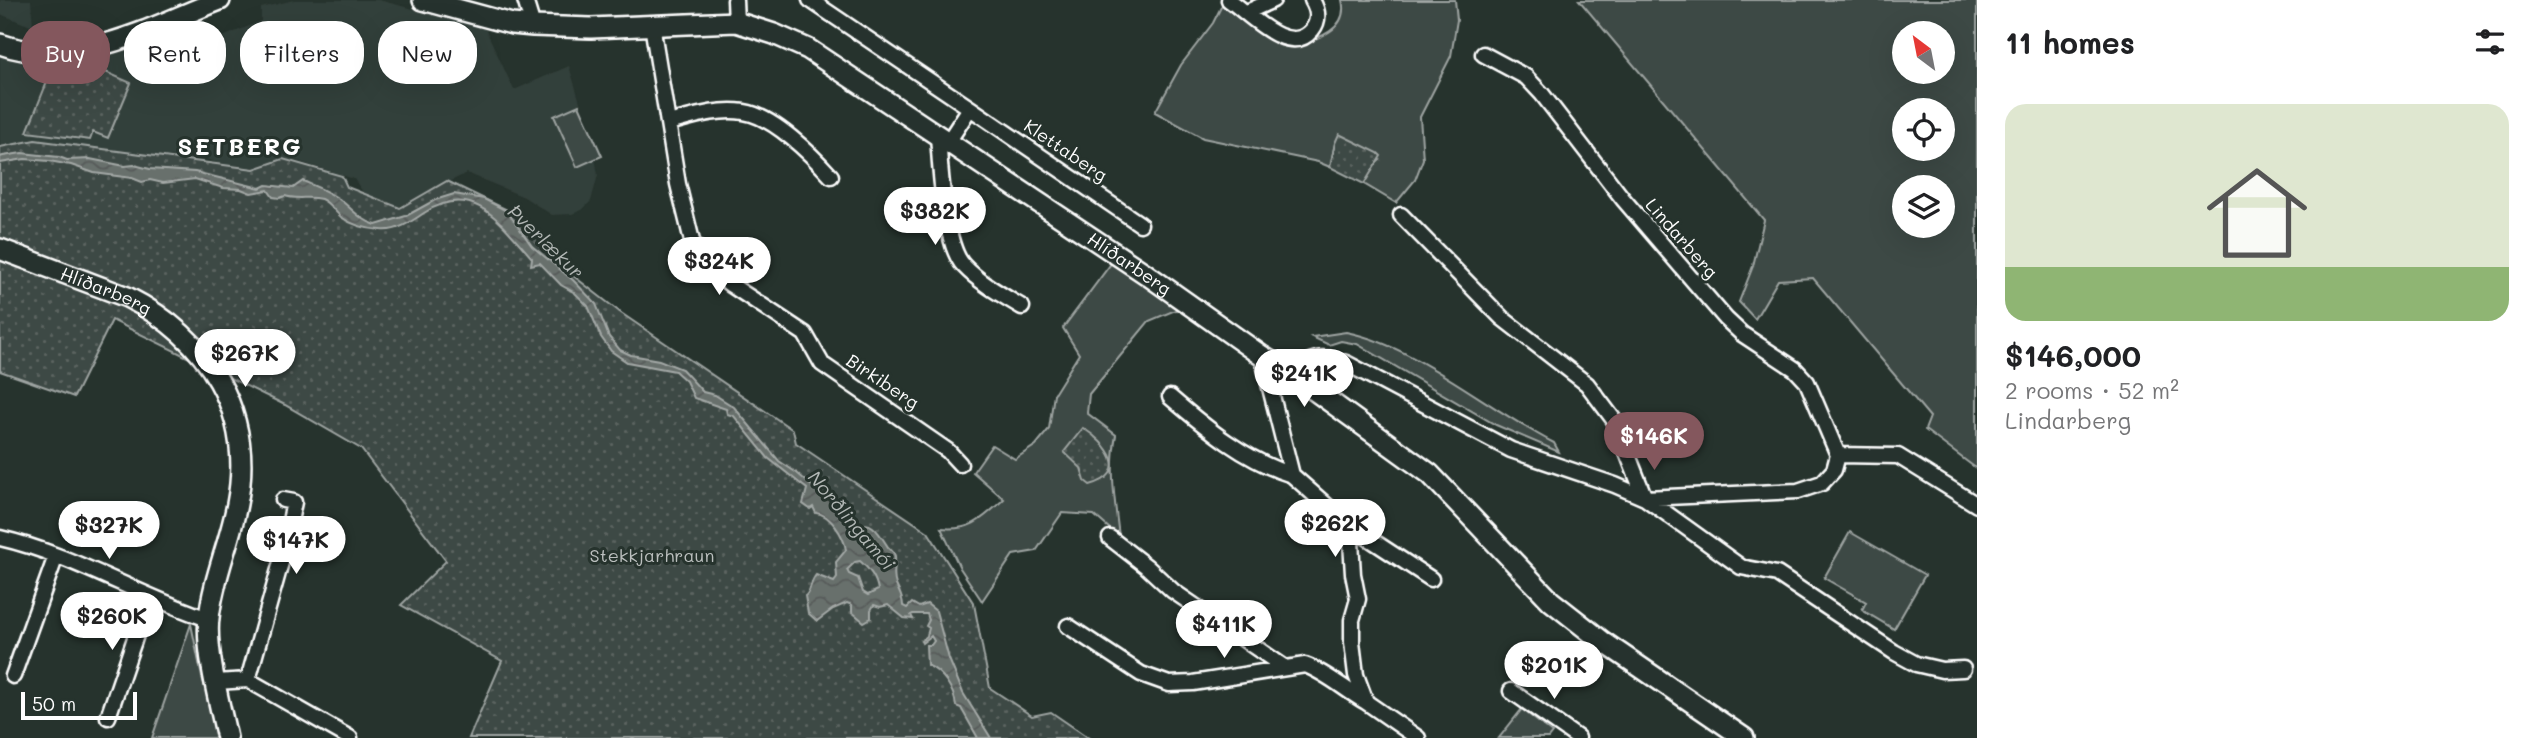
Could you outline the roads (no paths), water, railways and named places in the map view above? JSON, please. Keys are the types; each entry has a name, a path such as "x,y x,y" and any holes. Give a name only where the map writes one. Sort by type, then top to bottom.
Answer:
{"street":[{"path":"0,44 52,54 97,46 132,36 220,0"},
{"name":"Hlíðarberg","path":"423,0 512,24 533,26 591,28 736,22 774,34 808,50 1146,274 1262,356 1292,374 1430,474 1551,600 1677,694 1744,738"},
{"path":"524,0 533,26"},
{"path":"736,0 736,22"},
{"name":"Klettaberg","path":"810,0 1140,224"},
{"path":"1229,0 1264,27 1282,38 1293,40 1303,38 1313,30 1317,22 1318,13 1312,0"},
{"path":"1247,12 1273,0"},
{"name":"Birkiberg","path":"652,25 678,184 692,241 710,268 805,334 822,363 948,450 960,464"},
{"name":"Lindarberg","path":"1483,54 1526,77 1623,199 1726,319 1742,334 1795,369 1807,382 1838,455"},
{"path":"970,108 943,138 943,186 951,241 963,265 1022,307"},
{"path":"668,123 718,111 745,112 760,117 814,158 831,176"},
{"path":"1401,215 1502,318 1587,384 1614,420 1645,498"},
{"name":"Hlíðarberg","path":"0,249 144,305 180,330 216,374 236,424 240,441 241,473 233,522 208,619 227,738"},
{"path":"1262,356 1292,475"},
{"path":"1292,374 1306,362 1327,357 1346,363 1511,450 1615,485 1645,498 1741,567 1777,574 1916,664 1942,670 1963,669"},
{"path":"1170,397 1200,424 1250,456 1277,471 1292,475 1350,526 1431,579"},
{"path":"1645,498 1798,491 1822,483 1834,470 1838,455 1898,456 1977,505"},
{"path":"248,680 288,534 294,502 283,500"},
{"path":"1350,526 1353,574 1358,599 1352,642 1356,674 1366,702"},
{"path":"0,538 20,542 56,556 149,597 208,619"},
{"path":"1110,538 1173,591 1284,667"},
{"path":"13,676 56,556"},
{"path":"108,717 149,597"},
{"path":"1068,626 1141,674 1169,684 1193,683 1284,667 1305,666 1321,671 1339,686 1418,738"},
{"path":"216,682 248,680 350,738"},
{"path":"1511,691 1578,738"},
{"name":"Hlíðarberg","path":"223,714 242,738"}],"water":[{"path":"22,153 195,172 260,188 266,185 293,188 303,181 334,195 362,218 376,225 406,216 435,200 454,194 484,199 507,211 532,246 573,280 596,304 609,337 620,350 682,369 703,392 715,395 734,407 779,461 819,492 838,502 837,508 842,507 849,521 855,523 849,527 852,530 856,531 866,524 878,532 895,555 895,581 903,606 907,608 912,603 919,607 927,604 936,611 949,659 963,693 991,738 978,738 961,708 956,706 947,682 927,665 926,645 931,645 934,641 931,636 922,643 921,641 927,636 929,628 926,626 929,620 927,614 913,614 913,619 904,618 888,605 874,605 871,618 864,622 852,612 852,605 847,603 817,621 808,613 805,596 814,578 816,575 834,582 837,578 836,562 846,550 831,521 816,513 813,507 810,509 803,504 807,489 768,458 734,416 727,414 726,409 694,398 686,381 675,371 627,362 611,351 601,337 588,306 575,293 561,285 540,263 531,265 532,258 510,232 486,211 473,204 458,201 442,204 398,228 376,230 360,227 346,220 321,199 273,197 268,190 251,193 195,179 163,183 150,180 142,182 49,161 25,159 0,163 0,157","holes":["860,561 874,577 878,590 868,595 863,592 858,578 847,570"]}],"district":[{"name":"SETBERG","path":"240,145"}],"water label":[{"name":"Þverlækur","path":"546,241"},
{"name":"Norðlingamói","path":"852,520"}],"park label":[{"name":"Stekkjarhraun","path":"652,555"}]}
